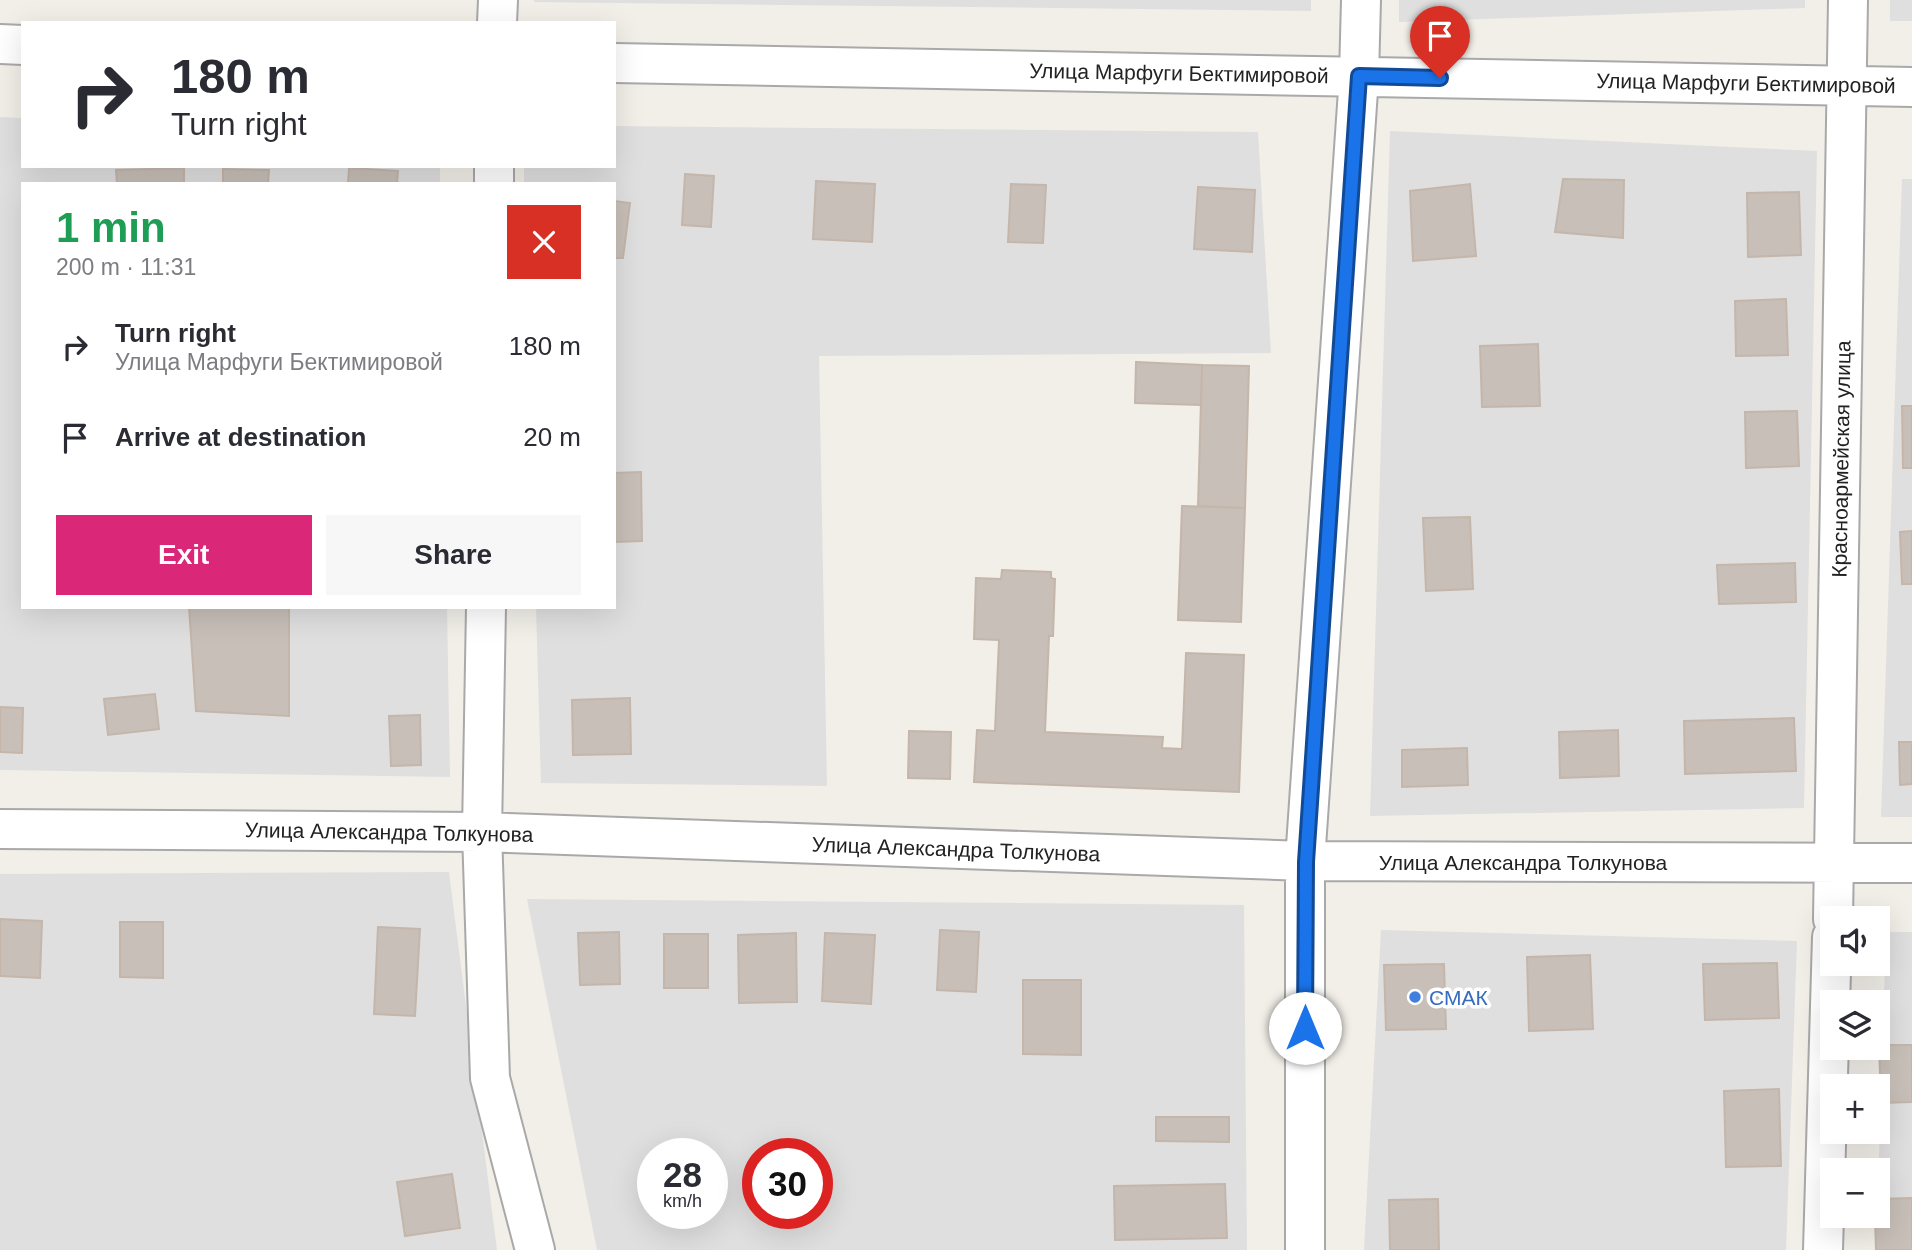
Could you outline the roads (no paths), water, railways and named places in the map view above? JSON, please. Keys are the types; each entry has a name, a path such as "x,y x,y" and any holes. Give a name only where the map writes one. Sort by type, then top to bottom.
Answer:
{"street":[{"path":"497,21 498,0"},
{"path":"1305,1250 1306,862 1359,76 1361,0"},
{"name":"Красноармейская улица","path":"1833,906 1848,0"},
{"path":"0,44 21,45"},
{"name":"Улица Марфуги Бектимировой","path":"616,63 1912,86"},
{"path":"486,609 482,832 490,1078 535,1250"},
{"name":"Улица Александра Толкунова","path":"0,829 482,832 1306,862 1912,863"},
{"path":"1823,1250 1831,976"}],"place":[{"name":"СМАК","path":"1415,997"}]}
